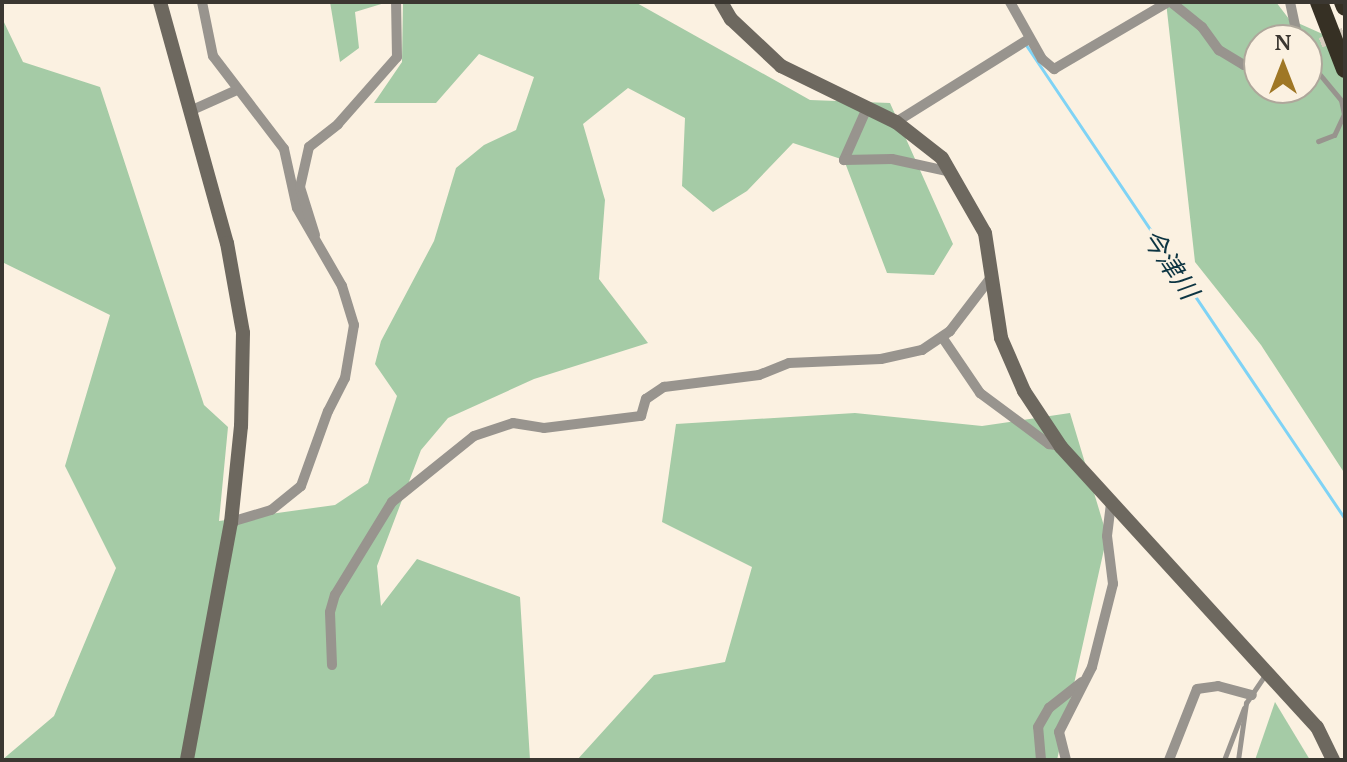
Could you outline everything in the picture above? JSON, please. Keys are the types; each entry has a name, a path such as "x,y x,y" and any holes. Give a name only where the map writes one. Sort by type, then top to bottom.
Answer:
{"highway":[{"path":"1319,2 1345,69"}],"street":[{"path":"160,2 227,243 243,333 241,426 231,522 187,760"},
{"path":"202,2 213,56 284,149 297,208 352,312 345,378 328,411 301,486 271,510 231,522"},
{"path":"319,250 300,187 303,165 314,141 338,124 397,57 396,2"},
{"path":"721,2 731,19 781,66 896,122 942,158 985,233 1001,338 1024,391 1061,447 1317,727 1333,760"},
{"path":"1010,2 1029,39 1054,69 1169,2 1202,27 1219,50 1243,64"},
{"path":"1290,2 1295,24"},
{"path":"896,122 1029,39"},
{"path":"190,111 237,90"},
{"path":"867,108 844,160 892,159 952,173"},
{"path":"332,665 330,612 335,595 392,502 474,436 513,423 544,428 641,416 646,399 664,387 759,375 789,363 900,356 942,337 992,276"},
{"path":"942,337 980,393 1049,444 1061,447"},
{"path":"1066,760 1059,732 1092,667 1113,584 1107,536 1111,501"},
{"path":"1041,760 1038,727 1049,708 1084,681"},
{"path":"1169,760 1197,689 1218,686 1249,699"}],"lane":[{"path":"1318,141 1334,135 1344,114 1341,100 1323,78"},
{"path":"1224,760 1249,699 1267,672"},
{"path":"1238,760 1249,699"}],"green space":[{"path":"330,2 388,2 355,12 359,48 340,62"},
{"path":"403,2 635,2 810,100 890,103 953,244 934,275 887,273 844,160 793,143 747,191 713,212 682,186 685,118 628,88 583,124 605,200 599,279 648,343 534,379 448,418 421,450 377,566 381,606 417,559 520,597 530,760 2,760 54,716 116,568 65,466 110,315 2,262 2,18 23,62 100,87 204,405 228,427 219,521 335,505 368,483 397,396 375,364 381,341 434,241 456,168 484,145 516,130 534,77 479,54 436,103 374,103 402,62"},
{"path":"1166,2 1276,2 1289,19 1300,24 1243,24 1243,104 1323,104 1323,34 1345,44 1345,474 1261,345 1195,262"},
{"path":"855,413 982,426 1070,413 1107,536 1057,760 577,760 654,675 725,662 752,567 662,522 676,424"},
{"path":"1275,702 1310,760 1255,760"}],"waterway":[{"name":"今津川","path":"1026,45 1345,519"}],"tunnel":[{"path":"1323,42 1345,32"}]}
